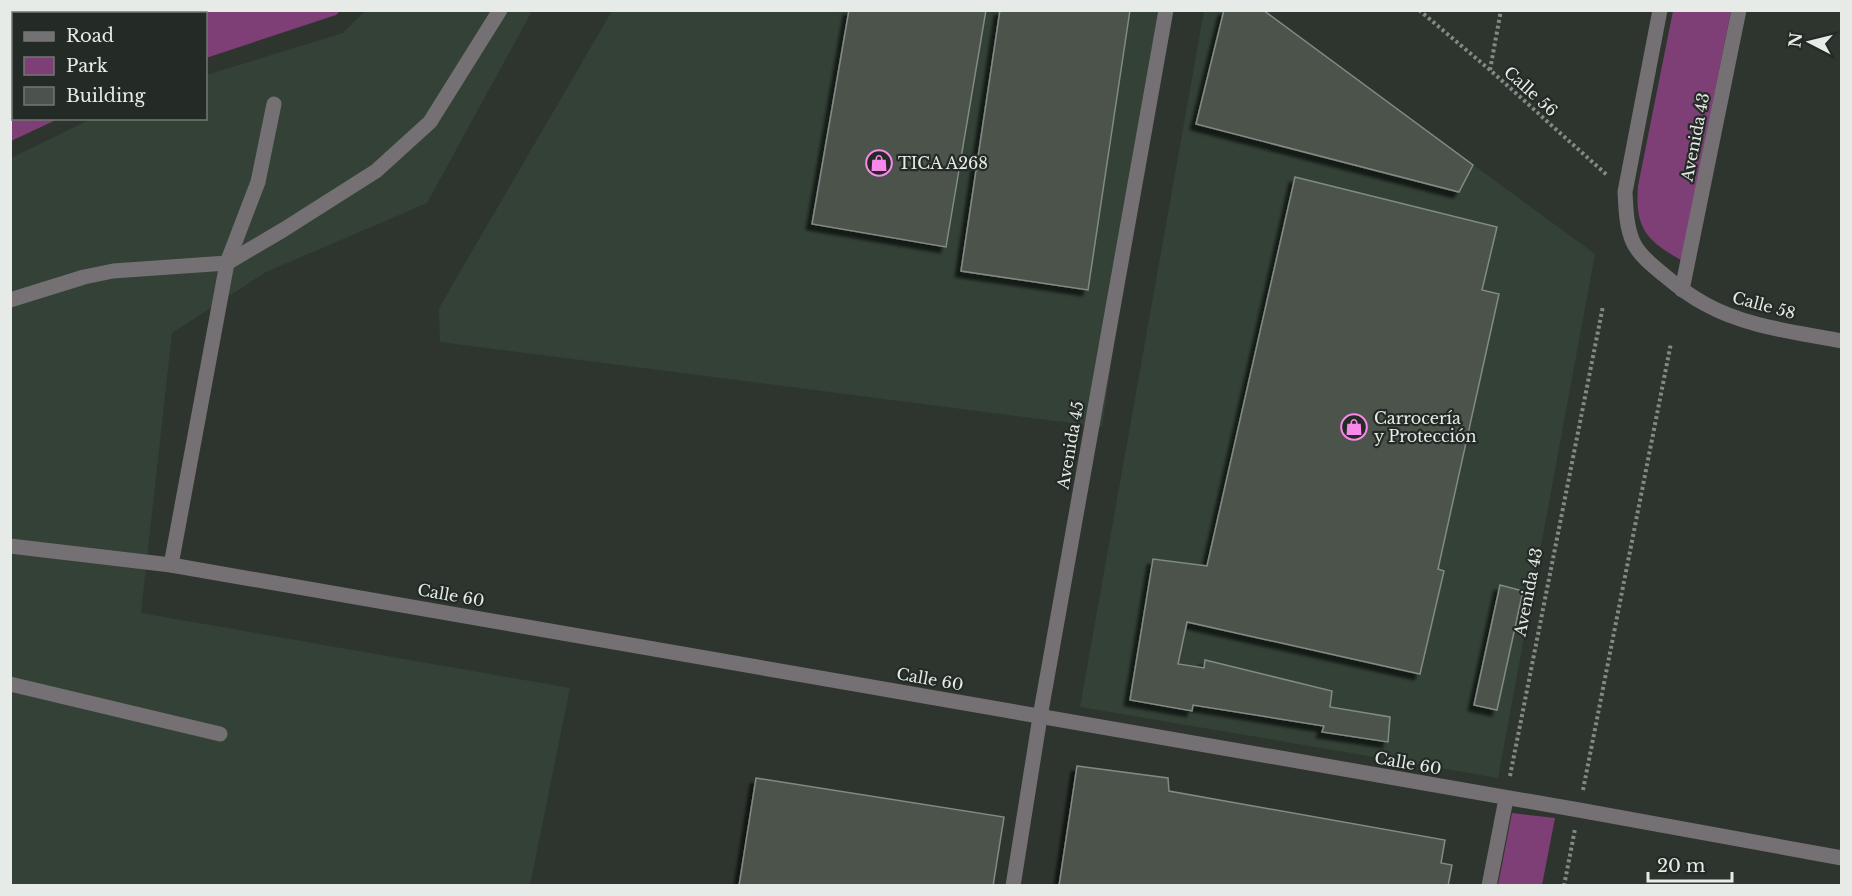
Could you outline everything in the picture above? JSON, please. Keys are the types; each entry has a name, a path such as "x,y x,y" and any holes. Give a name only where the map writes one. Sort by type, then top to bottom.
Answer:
{"street":[{"path":"10,300 103,273 226,263 376,171 430,122 500,10"},
{"name":"Avenida 45","path":"1013,885 1040,717 1166,10"},
{"path":"1660,10 1625,192 1627,219 1633,243 1648,262 1682,290"},
{"name":"Avenida 43","path":"1682,290 1739,10"},
{"path":"171,565 226,263 258,183 274,104"},
{"name":"Calle 58","path":"1682,290 1706,305 1729,315 1762,325 1842,341"},
{"name":"Calle 60","path":"10,546 171,565 1506,799 1580,810 1842,858"},
{"path":"10,684 220,734"},
{"path":"1489,885 1506,799"}],"path":[{"name":"Calle 56","path":"1419,10 1490,70 1625,192"},
{"path":"1490,70 1501,10"},
{"name":"Avenida 43","path":"1506,799 1603,306"},
{"path":"1564,885 1671,343"}],"shaded area":[{"path":"365,11 532,11 427,203 266,272 172,333 141,613 570,688 530,885 11,886 11,158 89,120 207,120 207,75 343,33"},
{"path":"612,11 1162,11 1102,427 440,342 439,308"},
{"path":"1204,11 1263,11 1595,254 1498,778 1080,707"}],"green space":[{"path":"11,10 340,11 336,15 207,58 207,12 12,12 12,120 56,120 11,141"},
{"path":"1673,11 1731,11 1681,260 1651,239 1645,231 1638,212 1638,186"},
{"path":"1512,813 1555,818 1542,885 1498,885"}],"building":[{"path":"849,10 986,10 946,247 812,224"},
{"path":"1000,10 1130,10 1088,290 961,271"},
{"path":"1224,10 1263,10 1473,165 1459,192 1196,124"},
{"name":"Carrocería y Protección","path":"1295,177 1497,227 1482,290 1499,294 1438,569 1444,571 1420,674 1187,622 1178,664 1204,668 1205,660 1332,691 1330,707 1390,717 1388,742 1322,732 1324,726 1193,705 1192,711 1130,700 1153,559 1207,566"},
{"path":"1500,585 1523,591 1497,710 1474,705"},
{"path":"1077,766 1168,778 1169,791 1445,840 1441,863 1452,865 1448,886 1059,886"},
{"path":"756,778 1004,817 993,886 739,886"}],"place":[{"name":"TICA A268","path":"879,163"},
{"name":"Carrocería y Protección","path":"1354,427"}]}
